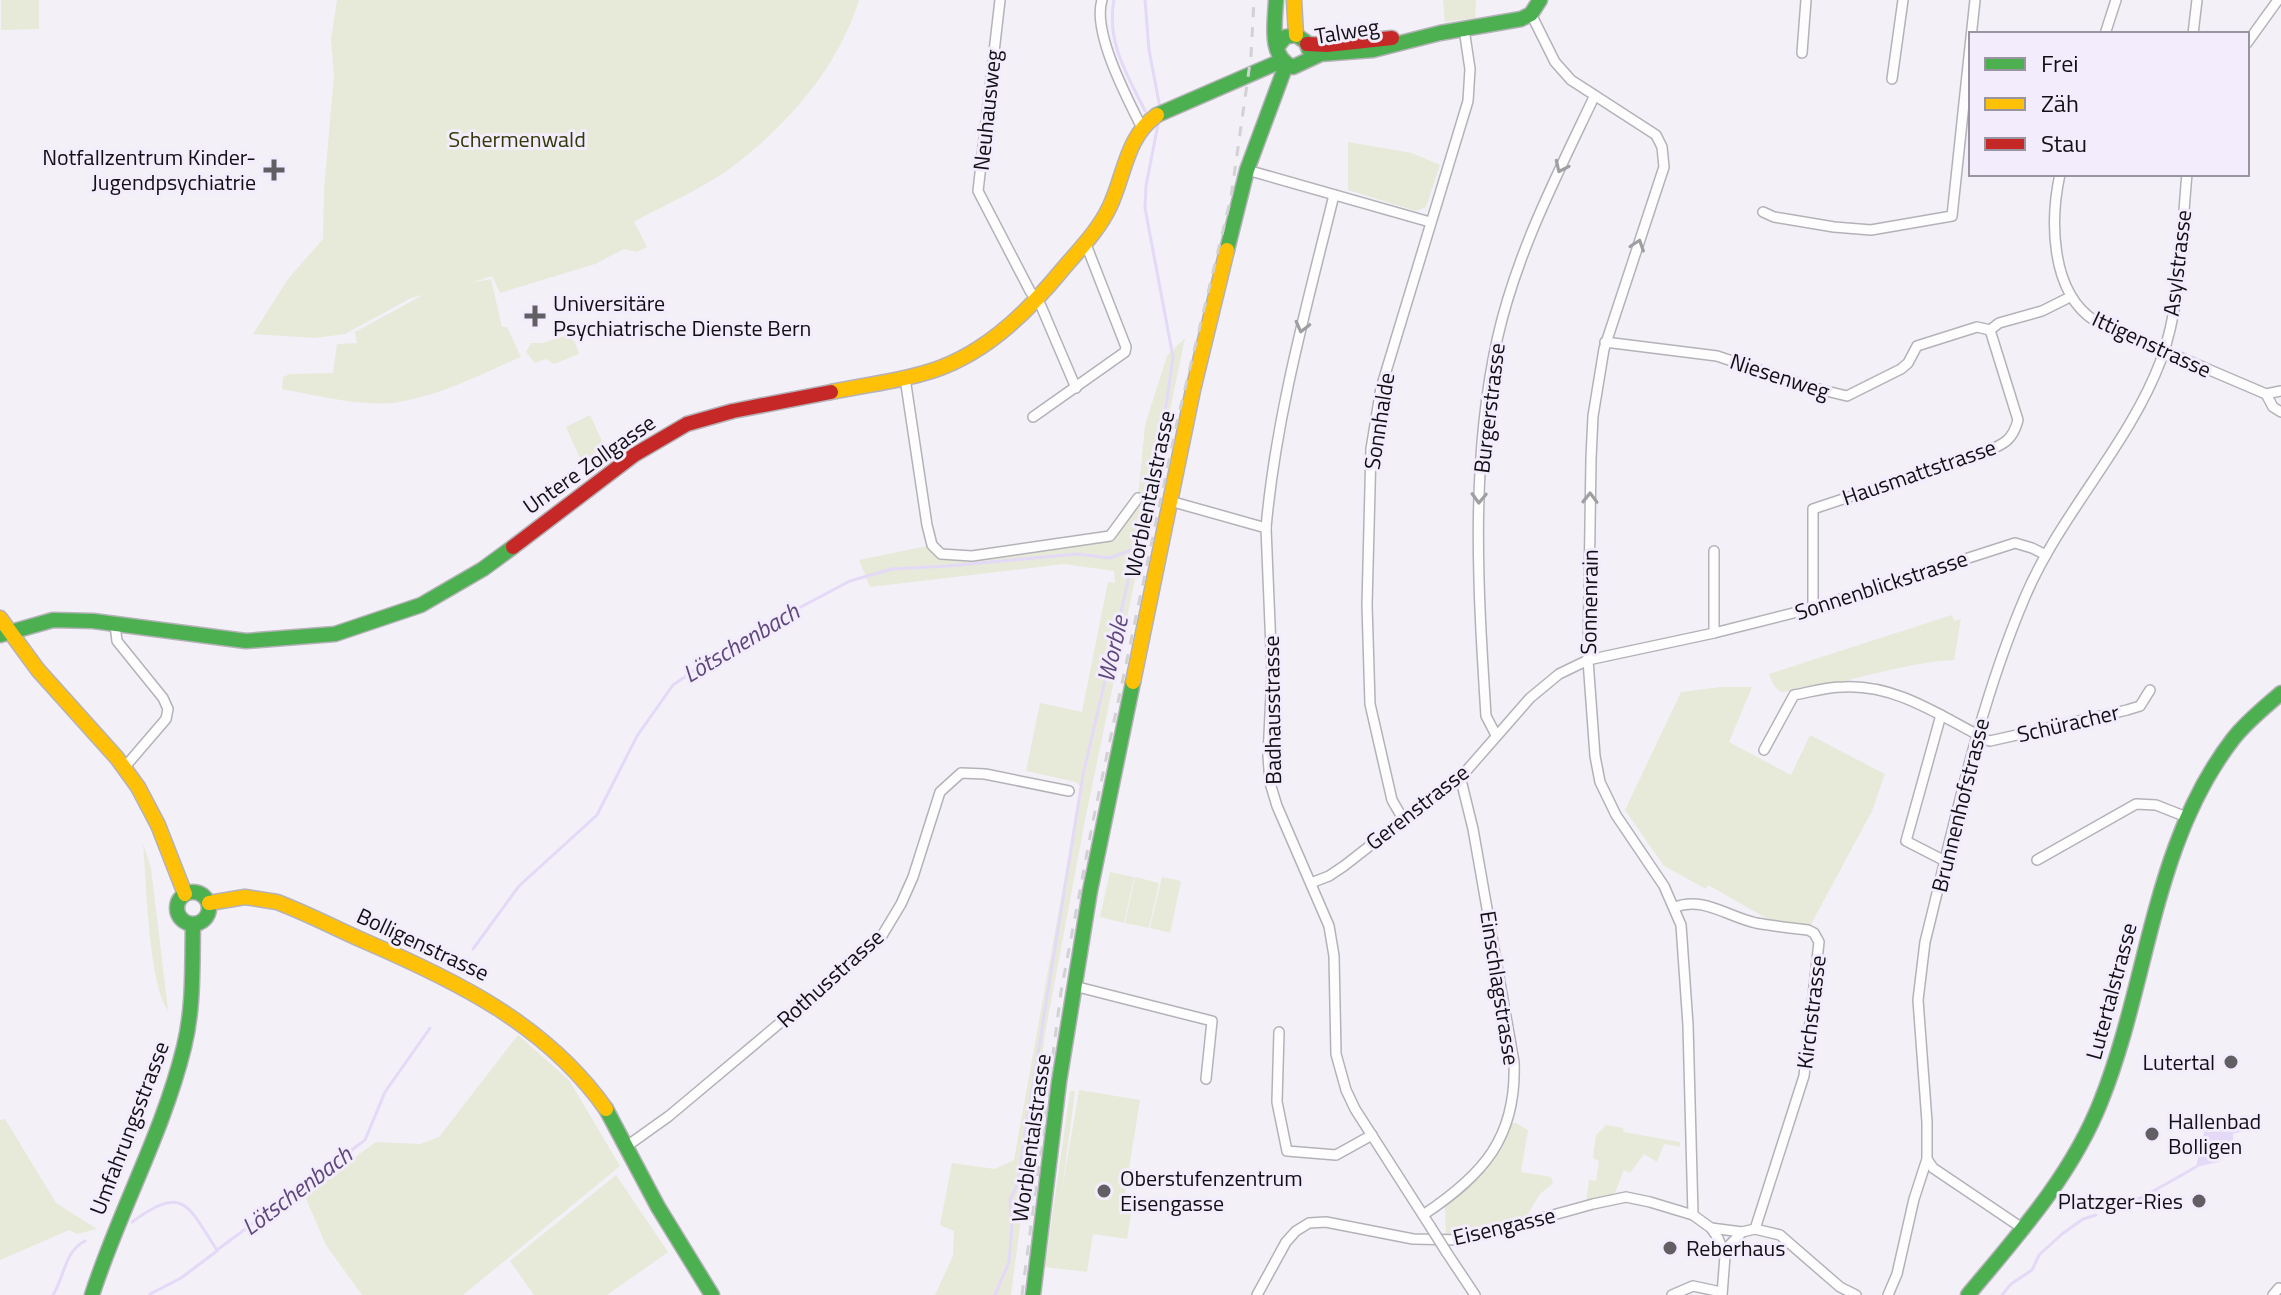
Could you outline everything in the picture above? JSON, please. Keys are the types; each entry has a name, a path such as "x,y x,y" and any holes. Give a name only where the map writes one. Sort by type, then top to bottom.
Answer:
{"main road":[{"name":"Worblentalstrasse","path":"1276,0 1275,40 1289,48"},
{"name":"Worblentalstrasse","path":"1286,0 1289,48"},
{"name":"Worblentalstrasse","path":"1033,1295 1074,986 1090,891 1193,390 1247,170 1289,48 1294,0"},
{"path":"1531,14 1540,0"},
{"name":"Talweg","path":"1440,33 1397,45 1321,54 1297,66 1289,48 1440,33 1521,19 1531,14"},
{"path":"1145,125 1165,111 1249,77 1289,48 1309,52 1306,60"},
{"name":"Untere Zollgasse","path":"5,633 53,620 246,641 335,634 421,605 483,569 634,455 687,424 733,411 905,378 947,367 982,348 1017,322 1085,242 1109,207 1145,125"},
{"path":"0,618 5,633 124,768 158,825 185,894 178,902 178,912 183,921 193,924 205,920 209,903"},
{"name":"Lutertalstrasse","path":"1968,1295 2025,1230 2065,1174 2101,1101 2125,1032 2164,882 2189,818 2213,770 2232,741 2281,693"},
{"name":"Bolligenstrasse","path":"185,894 199,893 209,903 242,897 273,901 445,976 479,994 540,1036 597,1096 664,1218 712,1295"},
{"name":"Umfahrungsstrasse","path":"92,1295 104,1256 185,1047 191,1009 193,924"}],"street":[{"name":"Neuhausweg","path":"1000,0 978,191 1038,300 1076,388"},
{"path":"1102,0 1100,14 1105,37 1145,125"},
{"path":"1802,53 1806,0"},
{"path":"1892,79 1903,0"},
{"path":"1971,32 1975,0"},
{"path":"2106,32 2116,0"},
{"path":"2193,32 2197,0"},
{"path":"2249,40 2278,0"},
{"name":"Sonnenrain","path":"1531,14 1562,71 1594,97 1656,135 1664,161 1605,342 1593,416 1588,660 1595,756 1600,782 1616,815 1664,886 1681,925 1693,1215"},
{"name":"Sonnhalde","path":"1403,819 1392,800 1370,704 1367,605 1371,449 1381,388 1468,101 1470,69 1464,29"},
{"path":"1763,212 1774,217 1871,230 1947,219 1955,213 1969,48"},
{"name":"Burgerstrasse","path":"1496,735 1486,716 1478,580 1479,495 1486,401 1498,337 1522,258 1594,97"},
{"path":"1247,170 1430,222"},
{"name":"Ittigenstrasse","path":"2060,176 2056,231 2062,273 2070,297 2081,311 2095,321 2266,394 2273,407 2281,412"},
{"name":"Asylstrasse","path":"2163,351 2175,297 2187,176"},
{"name":"Badhausstrasse","path":"1334,195 1283,406 1271,473 1266,528 1272,673 1268,756 1270,783 1329,926 1333,946 1338,1063 1350,1099 1475,1295"},
{"path":"1033,417 1125,352 1126,347 1085,242"},
{"name":"Niesenweg","path":"1605,342 1717,356 1847,396 1905,366 1917,346 1977,327 1990,330 1999,323 2049,308 2070,297"},
{"name":"Hausmattstrasse","path":"1813,608 1813,509 1987,451 2004,444 2015,433 2018,420 1990,330"},
{"name":"Brunnenhofstrasse","path":"1885,1295 1897,1274 1921,1172 1927,1159 1918,986 1925,942 1978,736 2006,643 2031,584 2130,420 2163,351"},
{"path":"905,378 927,525 932,545 941,554 972,556 1110,536 1138,498"},
{"path":"2266,394 2281,391"},
{"path":"1170,501 1266,528"},
{"name":"Sonnenblickstrasse","path":"1588,660 1813,608 2015,543 2046,555"},
{"path":"1714,551 1714,633"},
{"path":"115,625 117,641 163,698 168,709 166,719 124,768"},
{"name":"Gerenstrasse","path":"1311,883 1329,876 1460,776 1539,690 1559,674 1588,660"},
{"path":"1764,750 1794,695 1840,687 1857,687 1908,698 1978,736"},
{"name":"Schüracher","path":"1978,736 1990,741 2127,710 2140,706 2150,690"},
{"path":"1941,715 1906,841 1945,861"},
{"name":"Rothusstrasse","path":"627,1146 669,1116 880,939 907,890 940,792 961,773 985,774 1069,791"},
{"name":"Einschlagstrasse","path":"1423,1215 1465,1185 1492,1155 1504,1132 1514,1080 1514,1062 1473,829 1460,776"},
{"path":"2037,860 2136,804 2156,805 2189,818"},
{"name":"Kirchstrasse","path":"1675,907 1689,902 1755,923 1808,930 1819,942 1807,1064 1755,1229"},
{"path":"1074,986 1212,1021 1206,1079"},
{"path":"1279,1032 1277,1102 1287,1151 1336,1155 1372,1135"},
{"path":"1927,1159 1933,1168 2025,1230"},
{"name":"Eisengasse","path":"1257,1295 1286,1242 1296,1231 1312,1222 1401,1237 1462,1240 1626,1197 1693,1215"},
{"path":"1672,1295 1693,1286 1722,1294 1724,1251 1711,1228 1693,1215"},
{"path":"1711,1228 1742,1232 1755,1229 1786,1239 1843,1291 1856,1295"},
{"path":"1724,1251 1742,1232"}],"green space":[{"path":"1,0 39,0 39,29 1,30"},
{"name":"Schermenwald","path":"337,0 859,0 839,48 825,70 775,130 725,172 634,222 647,247 636,252 624,249 595,264 500,293 492,276 471,283 491,279 502,327 507,327 521,357 415,399 371,403 282,389 283,377 290,374 333,373 337,344 357,343 355,332 423,295 411,298 345,334 314,338 253,334 288,279 323,239 334,75 331,40"},
{"path":"1443,0 1476,0 1475,18 1445,22"},
{"path":"1348,142 1412,153 1440,165 1426,207 1416,211 1348,190"},
{"path":"567,335 575,342 579,354 554,364 546,359 535,363 526,352 531,343 543,343"},
{"path":"1185,338 1085,820 1045,1034 1011,1295 935,1295 953,1256 954,1231 940,1225 952,1163 995,1169 1014,1160 1081,787 1076,782 1026,771 1040,703 1082,712 1108,582 1115,583 1114,571 1064,564 870,587 859,560 932,545 941,554 972,556 1110,536 1138,498 1145,425 1167,356"},
{"path":"590,415 612,462 587,474 566,427"},
{"path":"1952,615 1954,621 1961,619 1954,660 1781,692 1774,686 1769,674"},
{"path":"1752,687 1729,742 1791,775 1810,735 1885,774 1872,811 1810,926 1768,919 1708,885 1706,889 1664,866 1625,810 1681,692"},
{"path":"143,844 151,868 168,1010 156,979"},
{"path":"1110,872 1134,877 1124,923 1100,917"},
{"path":"1135,877 1159,883 1149,928 1125,923"},
{"path":"1162,877 1181,881 1170,933 1150,928"},
{"path":"518,1035 569,1080 620,1166 463,1295 362,1295 326,1245 304,1194 376,1142 420,1144 439,1137"},
{"path":"1079,1090 1140,1100 1122,1212 1131,1214 1127,1239 1093,1234 1087,1272 1045,1267 1070,1091 1075,1091 1062,1191"},
{"path":"5,1119 56,1203 97,1229 77,1234 69,1230 0,1260 0,1120"},
{"path":"1512,1123 1528,1130 1521,1172 1551,1177 1553,1183 1540,1194 1523,1222 1456,1238 1446,1234 1445,1206 1485,1170 1501,1148"},
{"path":"1606,1125 1623,1128 1624,1132 1680,1142 1680,1147 1664,1144 1657,1162 1644,1154 1630,1173 1624,1170 1614,1195 1586,1202 1589,1180 1596,1181 1599,1161 1593,1158 1596,1135"},
{"path":"616,1175 668,1252 607,1295 534,1295 510,1261"}],"shaded area":[{"path":"2211,1124 2233,1132 2233,1141 2219,1162 2196,1167 2204,1132"}],"waterway":[{"path":"1114,0 1112,15 1116,44 1125,71 1145,111"},
{"name":"Worble","path":"1145,0 1149,50 1160,108"},
{"name":"Worble","path":"995,1295 1009,1262 1012,1227 1010,1200 1019,1181 1083,775 1141,526 1173,357 1145,208 1146,186 1159,119"},
{"name":"Lötschenbach","path":"473,949 519,886 597,815 637,736 673,685 742,638 850,581 892,569 1077,554 1110,558 1134,549"},
{"name":"Lötschenbach","path":"132,1222 150,1210 175,1202 191,1212 217,1250 365,1140 385,1092 430,1028"},
{"path":"2233,1132 2255,1127"},
{"path":"2105,1205 2141,1198 2196,1167"},
{"path":"2002,1295 2011,1284 2032,1270 2039,1255 2062,1234 2083,1219 2096,1215"},
{"name":"Lötschenbach","path":"53,1295 73,1251 85,1241"},
{"path":"150,1294 181,1278 217,1251"}],"railway":[{"path":"1022,1295 1061,992 1093,821 1177,422 1231,197 1251,56 1254,0"}],"traffic: fast":[{"path":"1276,0 1276,47 1285,62 1293,67 1321,54 1373,50 1440,33 1521,19 1531,14 1540,0"},
{"path":"1278,46 1285,37 1296,35 1306,42 1309,50"},
{"path":"1157,115 1281,61"},
{"path":"1227,250 1247,170 1286,65"},
{"path":"0,635 53,620 93,621 246,641 335,634 421,605 483,569 513,547"},
{"path":"1033,1295 1059,1082 1090,891 1133,682"},
{"path":"1968,1295 2042,1203 2089,1128 2117,1055 2168,868 2185,823 2206,780 2233,739 2281,693"},
{"path":"193,892 204,897 209,908 204,919 193,924 182,919 177,908 182,897 193,892"},
{"path":"92,1295 165,1110 184,1047 191,1001 193,924"},
{"path":"606,1109 658,1207 712,1295"}],"traffic: slow":[{"path":"1294,0 1296,35"},
{"path":"831,392 942,367 982,346 1017,319 1094,232 1110,206 1132,145 1157,115"},
{"path":"1133,682 1193,390 1227,250"},
{"path":"0,618 38,670 117,758 138,787 158,825 185,894"},
{"path":"209,903 245,897 277,902 431,971 527,1029 556,1052 606,1109"}],"traffic: jam":[{"path":"1307,44 1327,45 1392,38"},
{"path":"513,547 634,455 687,424 733,411 831,392"}],"place":[{"name":"Notfallzentrum Kinder- Jugendpsychiatrie","path":"274,170"},
{"name":"Universitäre Psychiatrische Dienste Bern","path":"535,316"},
{"name":"Lutertal","path":"2231,1062"},
{"name":"Hallenbad Bolligen","path":"2152,1134"},
{"name":"Oberstufenzentrum Eisengasse","path":"1104,1191"},
{"name":"Platzger-Ries","path":"2199,1201"},
{"name":"Reberhaus","path":"1670,1248"}]}
